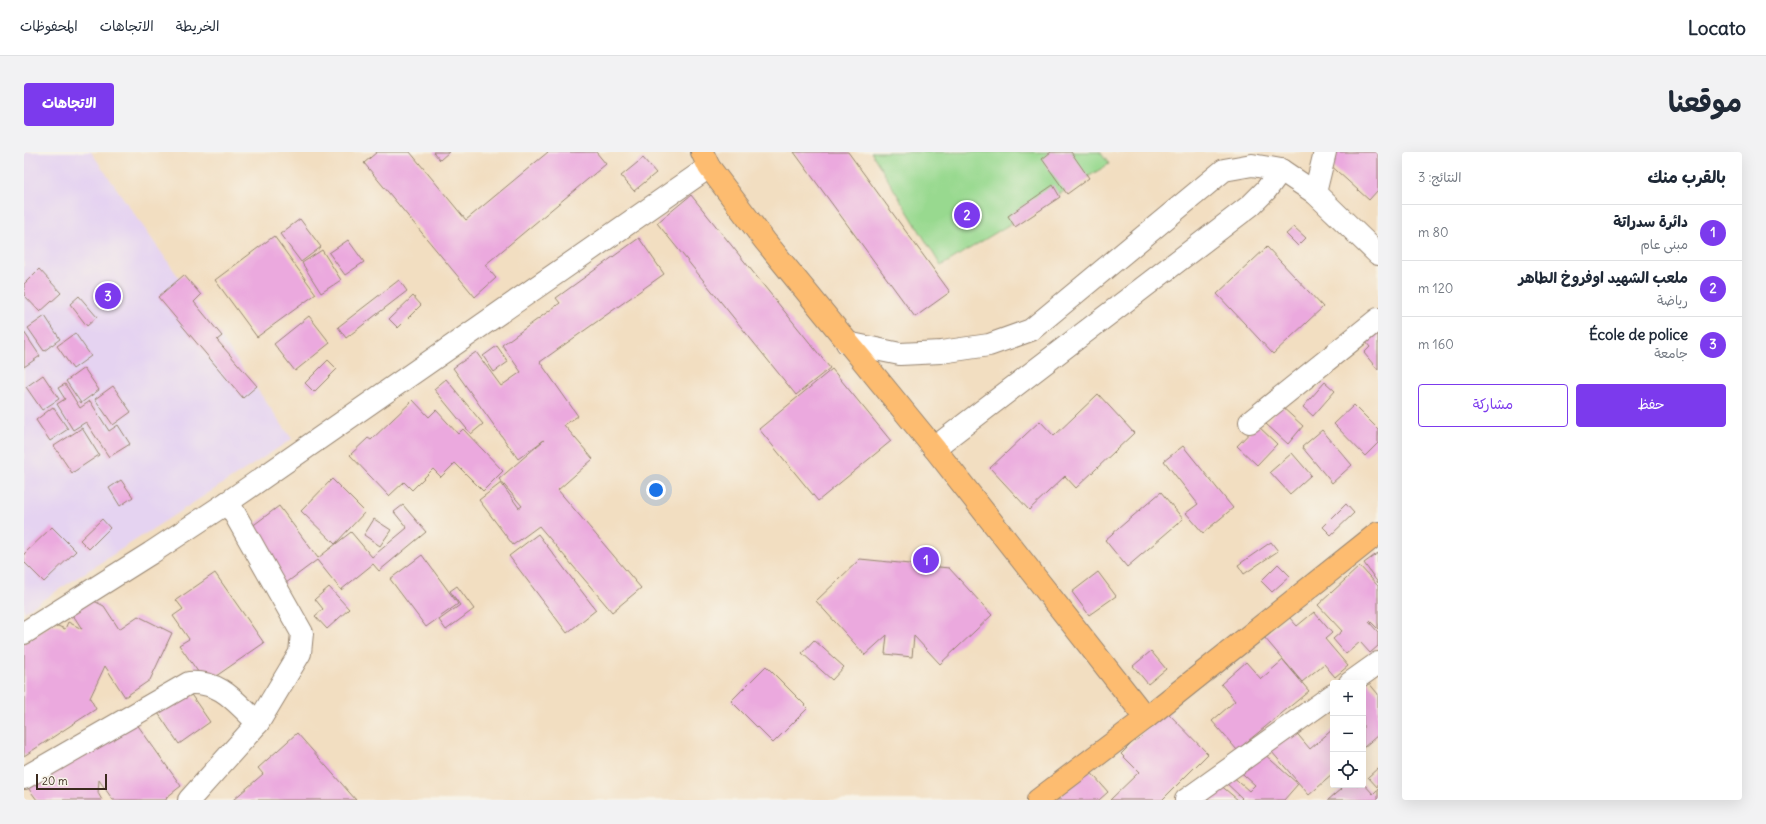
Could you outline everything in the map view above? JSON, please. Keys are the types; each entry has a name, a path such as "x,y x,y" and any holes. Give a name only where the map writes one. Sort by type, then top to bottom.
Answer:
{"main road":[{"path":"705,159 765,241 934,448 1146,718"},
{"path":"1038,800 1146,718 1378,533"}],"street":[{"path":"1315,193 1325,152"},
{"path":"24,633 228,502 705,159"},
{"path":"847,343 900,354 941,352 989,345 1031,330 1224,170 1252,165 1281,170 1315,193 1378,254"},
{"path":"934,448 1251,205 1266,190 1281,170"},
{"path":"1250,422 1378,319"},
{"path":"190,800 258,723 300,653 302,632 228,502"},
{"path":"1354,680 1378,663"},
{"path":"24,778 189,683 202,682 222,689 258,723"},
{"path":"1186,800 1330,697"}],"shaded area":[{"path":"24,152 91,152 292,439 24,612"}],"green space":[{"path":"871,152 1100,152 1109,164 941,266"}],"building":[{"path":"377,152 410,152 466,220 548,152 596,152 606,164 485,265 496,278 475,297 364,163"},
{"path":"433,152 449,152 440,160"},
{"path":"794,152 848,152 950,292 915,317"},
{"path":"1051,152 1071,152 1089,178 1067,194 1042,159"},
{"path":"1336,152 1378,152 1378,190 1369,200 1327,162"},
{"path":"643,158 656,173 634,191 621,176"},
{"path":"1053,185 1060,197 1015,227 1008,216"},
{"path":"691,195 830,368 796,395 657,223"},
{"path":"300,219 321,247 301,262 280,234"},
{"path":"1294,227 1306,238 1298,246 1286,234"},
{"path":"274,236 316,294 257,337 215,280"},
{"path":"639,238 664,274 540,362 578,416 564,425 593,459 558,490 641,588 612,612 539,526 513,545 479,500 501,483 519,508 522,506 499,479 544,440 518,459 453,368 476,352 501,386 521,372 502,345 560,303 556,298"},
{"path":"348,240 364,262 345,275 329,253"},
{"path":"1267,247 1323,307 1273,354 1217,294"},
{"path":"322,250 341,280 321,293 302,263"},
{"path":"39,269 61,293 40,312 24,295 24,284"},
{"path":"184,275 201,295 194,302 222,336 217,340 257,386 243,398 158,297"},
{"path":"399,280 407,291 346,338 338,327"},
{"path":"79,296 97,317 87,326 70,304"},
{"path":"413,296 421,305 398,328 389,319"},
{"path":"45,316 60,339 44,351 28,328"},
{"path":"309,316 330,343 295,371 274,344"},
{"path":"1378,322 1378,370 1364,353 1370,347 1360,335"},
{"path":"24,332 40,356 24,367"},
{"path":"75,333 91,356 73,369 57,346"},
{"path":"497,346 508,362 494,372 483,356"},
{"path":"328,360 337,369 314,392 305,383"},
{"path":"84,368 99,390 81,403 66,381"},
{"path":"832,369 891,441 818,501 759,429"},
{"path":"43,375 59,399 42,410 26,387"},
{"path":"446,379 483,424 471,434 434,389"},
{"path":"1325,382 1335,391 1313,416 1303,407"},
{"path":"65,384 80,408 90,401 109,431 118,425 130,444 109,457 86,422 73,430 57,404 65,399 58,388"},
{"path":"113,386 131,412 113,425 95,399"},
{"path":"1098,394 1134,433 1076,488 1065,476 1029,510 990,468 1040,421 1054,436"},
{"path":"413,400 429,417 436,410 458,434 463,429 503,471 483,491 455,463 441,477 433,469 412,490 404,482 389,496 350,455 368,438 371,440"},
{"path":"1354,405 1378,429 1378,443 1365,456 1334,424"},
{"path":"1281,406 1303,426 1288,444 1266,424"},
{"path":"53,407 68,429 50,441 36,420"},
{"path":"1257,425 1277,444 1257,465 1237,446"},
{"path":"82,428 99,455 72,473 54,446"},
{"path":"1322,430 1352,465 1332,483 1302,447"},
{"path":"1183,446 1233,508 1203,533 1186,513 1198,504 1164,461"},
{"path":"1292,453 1311,475 1290,494 1270,472"},
{"path":"332,479 365,512 335,544 301,511"},
{"path":"121,480 133,497 120,506 109,488"},
{"path":"1161,492 1183,519 1127,567 1105,540"},
{"path":"1346,504 1354,513 1331,535 1323,527"},
{"path":"403,505 426,532 379,571 373,564 341,590 317,560 282,586 243,533 279,506 318,558 351,532 372,557 407,528 394,512"},
{"path":"102,519 110,528 89,549 80,540"},
{"path":"374,519 391,530 380,546 364,535"},
{"path":"52,527 76,551 44,582 24,562 24,554"},
{"path":"538,534 596,610 567,633 509,556"},
{"path":"1271,542 1278,551 1244,574 1238,565"},
{"path":"1378,553 1378,583 1364,563"},
{"path":"422,555 458,604 426,627 390,579"},
{"path":"860,559 949,568 992,615 940,664 914,636 912,657 885,654 887,635 865,655 816,601"},
{"path":"1278,564 1290,576 1272,592 1261,581"},
{"path":"1360,566 1378,586 1378,629 1370,621 1369,622 1378,632 1378,646 1370,653 1360,642 1346,654 1333,639 1342,631 1318,605"},
{"path":"1098,572 1116,596 1089,615 1072,592"},
{"path":"215,573 264,643 206,683 179,645 189,639 173,616 183,609 176,600"},
{"path":"457,586 474,609 446,630 439,620 460,605 450,591"},
{"path":"329,587 349,609 327,629 315,616 323,609 315,599"},
{"path":"90,599 104,606 119,629 138,616 172,633 150,680 125,697 105,666 90,698 96,709 24,756 24,643 53,624 65,629 68,622 82,629 71,612"},
{"path":"1314,612 1332,633 1325,639 1348,666 1335,677 1324,664 1302,682 1264,637 1288,616 1297,626"},
{"path":"814,640 844,667 832,680 802,653"},
{"path":"1151,651 1166,669 1148,684 1133,666"},
{"path":"1283,660 1309,691 1237,750 1212,721 1235,701 1221,684 1246,662 1261,679"},
{"path":"766,666 808,708 773,743 731,701"},
{"path":"1358,670 1378,694 1378,735 1366,745 1366,680 1362,680"},
{"path":"183,683 210,722 179,744 152,704"},
{"path":"1165,710 1208,754 1162,800 1110,800 1139,772 1121,754"},
{"path":"129,713 181,786 167,797 166,800 113,800 99,780 98,793 102,800 37,800 26,785"},
{"path":"1289,724 1310,749 1330,732 1330,777 1309,795 1265,744"},
{"path":"297,733 356,800 233,800 263,774 258,768"},
{"path":"1254,745 1298,784 1284,800 1240,800 1242,798 1224,781 1230,774 1249,791 1255,785 1235,767"},
{"path":"1378,768 1378,788 1368,777"},
{"path":"1089,770 1108,792 1099,800 1056,800"},
{"path":"1219,784 1238,800 1209,800 1206,798"},
{"path":"1366,786 1373,794 1378,789 1378,800 1328,800 1341,789 1340,788 1366,788"}],"place":[{"name":"ملعب الشهيد اوفروخ الطاهر","path":"967,215"},
{"name":"École de police","path":"108,296"},
{"name":"دائرة سدراتة","path":"926,560"}]}
